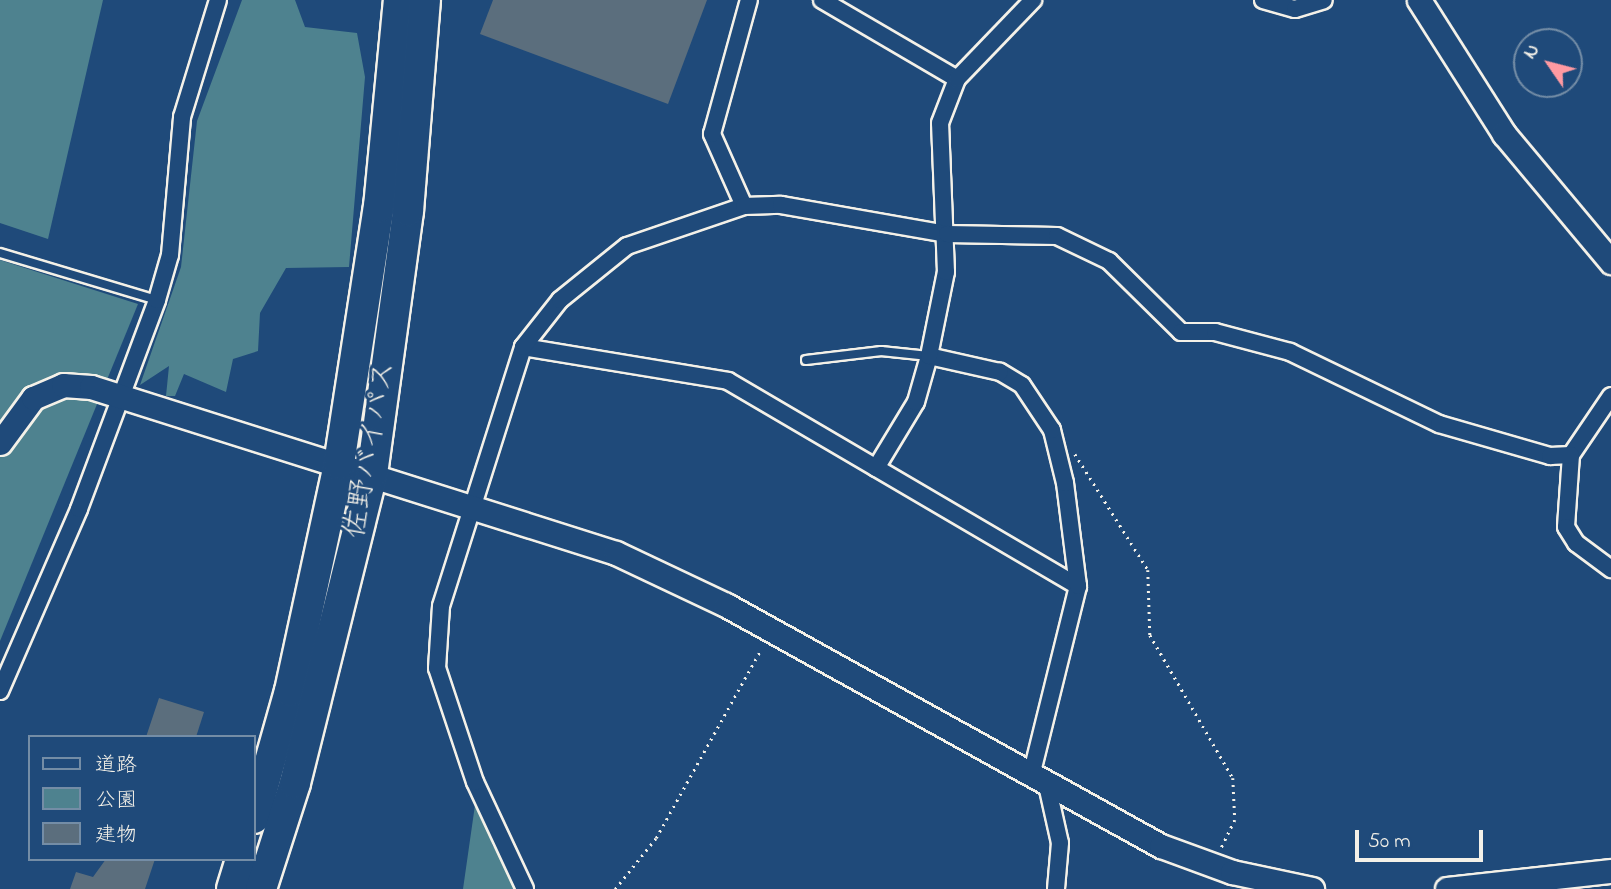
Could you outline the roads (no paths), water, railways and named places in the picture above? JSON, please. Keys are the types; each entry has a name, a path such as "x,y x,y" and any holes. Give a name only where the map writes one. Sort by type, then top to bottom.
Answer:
{"highway":[{"name":"佐野バイパス","path":"256,811 290,691 339,464 379,207 400,0"},
{"name":"佐野バイパス","path":"261,889 295,783 372,474 408,211 425,0"},
{"path":"232,889 240,861"}],"street":[{"path":"0,691 157,300 170,255 182,117 218,0"},
{"path":"744,206 712,134 749,0"},
{"path":"822,0 957,79"},
{"path":"876,468 916,402 929,356 947,234 940,123 957,79 1033,0"},
{"path":"1263,0 1296,9 1324,0"},
{"path":"1419,0 1504,134 1611,262"},
{"path":"525,889 475,782 437,668 441,606 476,505 523,348 569,291 627,246 744,206 781,205 947,234 1017,232 1087,246 1181,331 1215,332 1290,352 1439,424 1550,456 1571,455"},
{"path":"523,348 728,381 1078,586"},
{"path":"929,356 1000,372 1022,385 1052,430 1074,530 1078,586 1039,780 1060,843 1056,889"},
{"path":"0,443 21,409 49,389 77,385 476,505 616,553 772,631 1039,780 1213,867 1312,889"},
{"path":"1611,396 1571,455 1566,527 1576,543 1611,569"},
{"path":"1447,889 1611,870"}],"lane":[{"path":"0,253 157,300"},
{"path":"806,360 881,351 929,356"}]}
